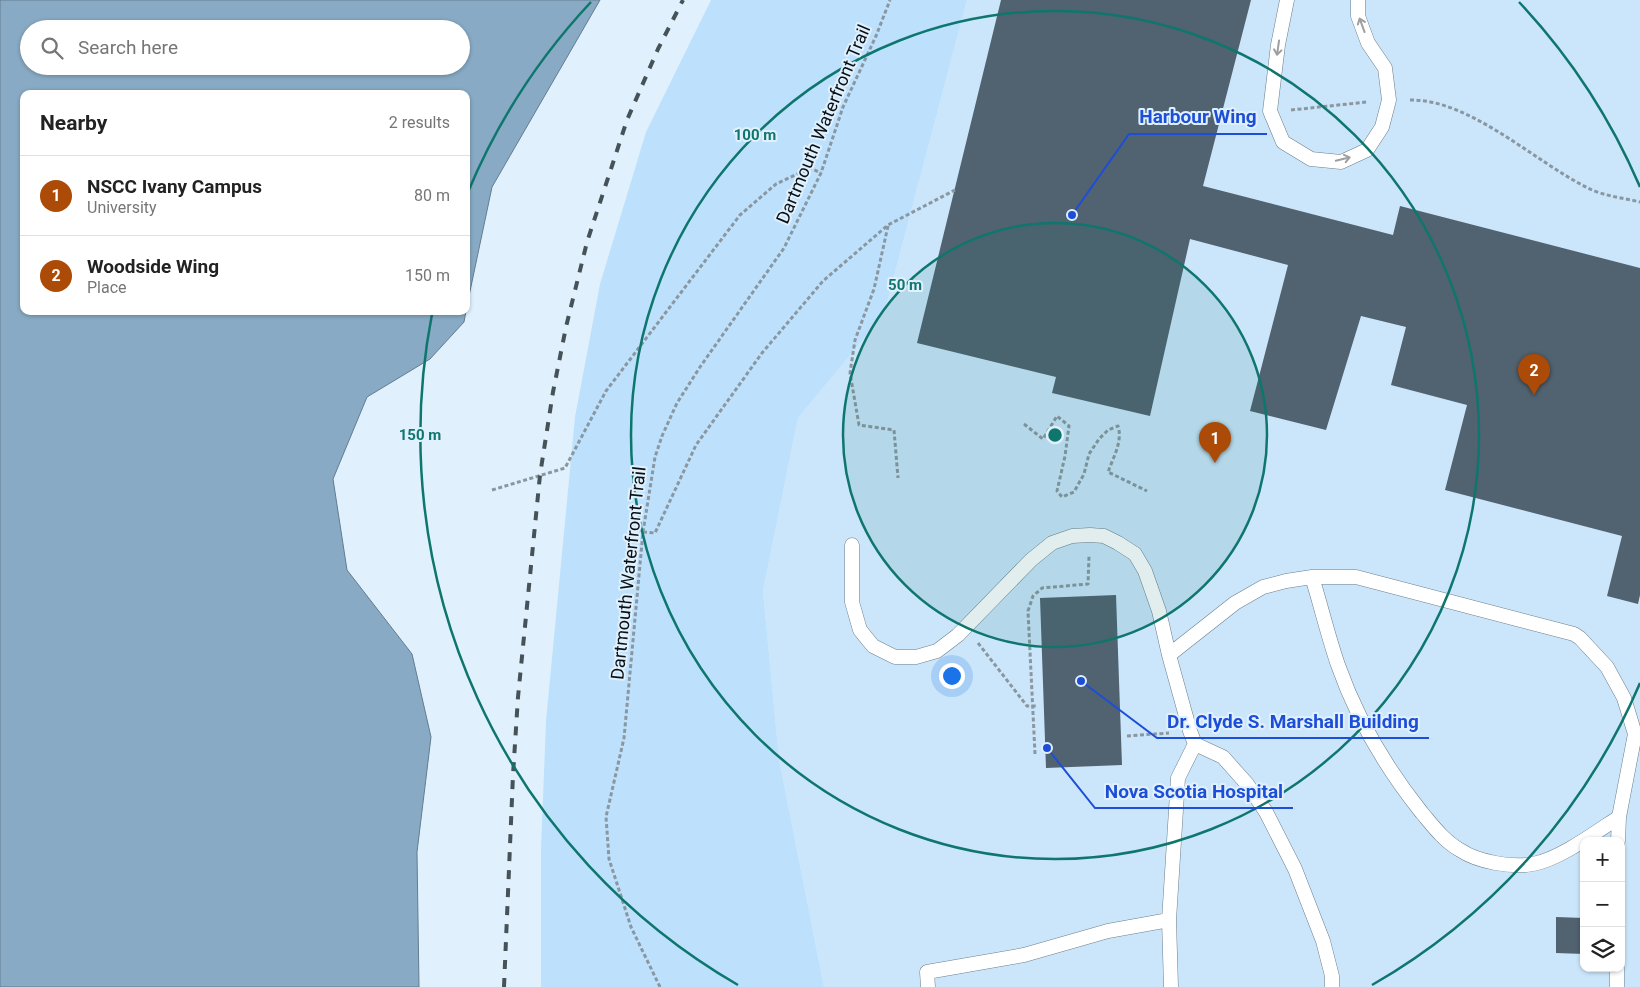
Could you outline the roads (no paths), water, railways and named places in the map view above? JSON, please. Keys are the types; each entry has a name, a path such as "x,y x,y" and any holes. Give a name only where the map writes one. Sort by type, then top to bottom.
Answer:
{"lane":[{"path":"1287,0 1278,45 1270,111 1283,142 1311,159 1340,162 1367,150 1382,127 1389,100 1384,68 1368,43 1358,16 1358,0"},
{"path":"852,546 852,602 860,630 873,646 895,657 916,657 937,651 966,626 1031,560 1052,543 1072,536 1104,536 1135,554 1145,571 1159,611 1192,738 1178,778 1169,920 1171,987"},
{"path":"1169,654 1235,603 1263,587 1312,577 1356,577 1574,634 1607,667 1624,698 1637,735 1619,817 1618,837"},
{"path":"1312,577 1338,665 1356,710 1378,752 1408,795 1438,832 1460,850 1483,860 1515,866 1534,864 1559,854 1619,817"},
{"path":"1192,738 1223,757 1247,784 1266,812 1295,869 1323,941 1332,976 1332,987"},
{"path":"928,987 927,972 1024,955 1108,931 1169,920"},
{"path":"1617,972 1617,987"}],"railway":[{"path":"504,987 518,697 540,475 553,392 566,327 587,242 627,120 658,49 683,0"}],"place":[{"name":"Harbour Wing","path":"1072,215"},
{"name":"Woodside Wing","path":"1534,395"},
{"name":"NSCC Ivany Campus","path":"1215,463"},
{"name":"Dr. Clyde S. Marshall Building","path":"1081,681"},
{"name":"Nova Scotia Hospital","path":"1047,748"}]}
